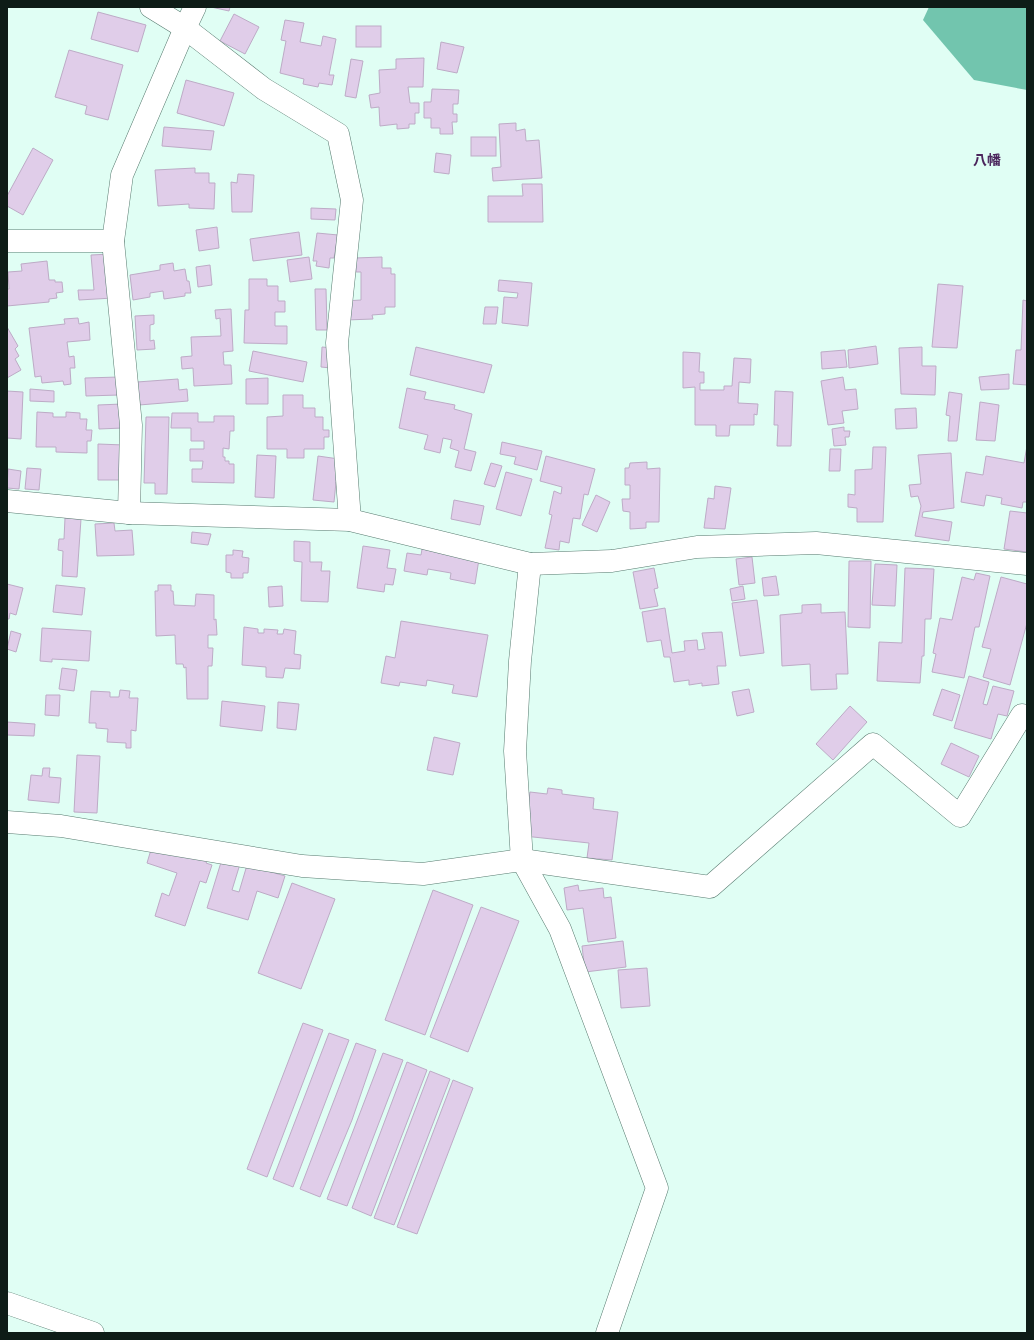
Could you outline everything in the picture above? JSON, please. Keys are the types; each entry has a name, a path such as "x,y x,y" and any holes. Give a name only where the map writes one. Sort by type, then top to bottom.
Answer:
{"street":[{"path":"152,7 185,28 264,89 338,134 352,200 337,343 350,520"},
{"path":"129,513 131,425 113,241 122,175 195,7"},
{"path":"7,241 113,241"},
{"path":"7,501 129,513 350,520 530,564 612,561 698,547 816,543 1027,564"},
{"path":"530,564 520,661 515,751 522,860 560,929 657,1188 607,1333"},
{"path":"7,822 61,826 310,866 423,874 522,860 710,887 873,744 960,816 1022,715 1027,717"},
{"path":"7,1303 93,1333"}],"green space":[{"path":"929,7 1027,7 1027,90 974,80 923,20"}],"building":[{"path":"211,7 230,7 229,11"},
{"path":"98,12 146,25 138,52 91,39"},
{"path":"234,14 259,27 245,54 220,41"},
{"path":"285,20 304,23 300,42 321,46 323,36 336,39 329,75 334,75 332,85 319,83 318,87 303,84 304,79 280,73 286,41 281,40"},
{"path":"356,26 381,26 381,47 356,47"},
{"path":"441,42 464,47 457,73 437,69"},
{"path":"69,50 123,65 108,120 85,114 87,106 55,97"},
{"path":"424,58 423,87 408,87 410,103 419,103 419,113 415,113 415,124 409,124 409,128 397,129 397,124 380,126 379,107 371,108 369,95 380,93 379,70 396,69 396,59"},
{"path":"351,59 363,61 356,98 345,96"},
{"path":"186,80 234,93 224,126 177,113"},
{"path":"432,89 459,90 458,104 453,104 453,114 457,114 457,122 452,122 453,134 440,134 440,128 431,128 431,118 424,118 424,102 431,102"},
{"path":"516,123 516,131 525,129 526,141 539,140 542,178 493,181 492,168 501,167 499,124"},
{"path":"164,127 214,131 211,150 162,146"},
{"path":"471,137 496,137 496,156 471,156"},
{"path":"33,148 53,160 23,215 7,206 7,196"},
{"path":"436,153 451,155 449,174 434,172"},
{"path":"195,168 195,173 209,173 209,183 215,183 214,209 189,208 189,204 158,206 155,170"},
{"path":"238,174 254,175 252,212 232,212 231,182 237,183"},
{"path":"522,184 542,184 543,222 488,222 488,196 523,196"},
{"path":"311,208 336,209 335,220 311,219"},
{"path":"217,227 219,248 199,251 196,230"},
{"path":"299,232 302,255 253,261 250,239"},
{"path":"317,233 338,235 334,258 330,258 329,268 316,266 317,261 313,261"},
{"path":"111,254 113,298 79,300 78,290 94,290 91,255"},
{"path":"309,257 312,279 290,282 287,260"},
{"path":"382,257 382,268 391,268 391,274 395,274 395,307 385,307 385,314 372,315 373,319 346,320 344,301 361,300 361,272 356,272 355,258"},
{"path":"47,261 49,280 62,282 63,292 56,293 57,298 49,299 49,302 7,306 7,289 9,289 8,272 22,271 21,264"},
{"path":"173,263 174,271 185,269 191,293 185,293 185,296 164,299 163,291 150,293 150,297 133,300 130,275 160,270 160,265"},
{"path":"210,265 212,285 198,287 196,267"},
{"path":"249,279 267,279 267,286 278,286 278,301 285,301 285,312 275,312 275,326 287,326 287,344 244,343 245,310 249,310"},
{"path":"499,280 532,283 528,326 502,323 504,297 517,298 518,293 498,291"},
{"path":"938,284 963,286 957,348 932,347"},
{"path":"315,289 326,289 327,330 316,330"},
{"path":"1023,300 1027,301 1027,385 1013,384 1016,350 1021,350"},
{"path":"485,307 498,307 496,324 483,324"},
{"path":"231,309 233,351 223,352 224,365 231,365 232,384 194,386 193,368 182,369 181,357 192,356 191,337 221,336 220,318 216,319 215,310"},
{"path":"154,315 154,324 150,325 150,341 154,340 155,349 137,350 135,316"},
{"path":"78,318 79,324 89,322 90,340 67,342 69,357 74,356 75,368 70,368 71,384 64,385 63,381 42,383 41,376 35,377 29,328 65,324 64,319"},
{"path":"7,327 18,346 15,349 19,356 15,359 21,370 7,378"},
{"path":"876,346 878,364 849,368 848,350"},
{"path":"322,347 333,348 331,368 321,367"},
{"path":"416,347 492,365 484,393 410,375"},
{"path":"922,347 922,366 936,366 935,395 901,394 899,348"},
{"path":"845,350 847,367 822,369 821,352"},
{"path":"253,351 307,362 303,382 249,371"},
{"path":"683,352 700,353 699,372 704,372 704,383 700,383 700,390 724,390 724,386 732,386 734,358 751,359 750,383 739,382 738,403 758,404 757,415 754,414 754,425 730,425 729,436 716,436 716,425 695,425 695,387 683,388"},
{"path":"1009,374 1009,389 981,390 979,377"},
{"path":"119,377 119,395 86,396 85,378"},
{"path":"843,377 845,390 856,389 858,409 842,411 844,423 828,425 821,381"},
{"path":"268,378 268,404 246,404 246,379"},
{"path":"178,379 179,390 187,389 188,401 139,405 137,382"},
{"path":"407,388 426,392 424,399 455,405 454,409 472,414 464,449 476,452 471,471 455,467 459,451 450,448 452,440 443,438 440,453 424,449 428,435 399,428"},
{"path":"30,389 54,391 54,402 30,401"},
{"path":"7,391 23,392 21,439 7,438"},
{"path":"775,391 793,392 791,446 777,446 778,425 774,425"},
{"path":"949,392 962,394 957,441 948,441 950,416 946,415"},
{"path":"283,395 303,395 303,408 315,408 315,417 323,417 323,430 329,430 329,437 324,437 324,449 304,449 304,458 287,458 287,449 267,449 267,417 283,416"},
{"path":"980,402 999,405 995,441 976,440"},
{"path":"122,404 123,428 99,429 98,405"},
{"path":"916,408 917,428 896,429 895,409"},
{"path":"37,412 53,413 53,417 66,417 66,412 80,413 80,419 87,419 86,430 92,430 91,441 87,441 87,453 56,452 56,447 36,447"},
{"path":"172,413 198,413 198,422 214,422 214,416 234,416 234,431 230,431 229,449 223,448 223,457 225,457 225,461 229,461 229,464 234,464 234,483 192,482 192,469 202,469 203,461 190,461 190,449 204,449 204,441 191,441 191,428 171,428"},
{"path":"146,417 169,417 167,494 155,494 155,483 144,483"},
{"path":"844,427 844,431 850,431 849,437 845,437 846,445 834,446 832,429"},
{"path":"502,442 542,451 537,470 514,464 516,457 500,454"},
{"path":"98,444 124,445 124,480 98,480"},
{"path":"1027,446 1027,502 1023,502 1022,508 1001,504 1002,498 986,495 984,506 961,502 966,472 983,475 986,456 1024,463"},
{"path":"873,447 886,447 883,522 857,522 857,508 848,507 848,494 855,495 855,470 872,469"},
{"path":"830,449 841,449 840,471 829,471"},
{"path":"951,453 954,508 923,512 922,517 952,522 949,541 915,536 921,506 918,496 911,497 909,485 921,484 918,455"},
{"path":"257,455 276,456 274,498 255,497"},
{"path":"318,456 339,459 341,483 336,482 334,502 313,500"},
{"path":"546,456 595,469 588,495 584,494 580,519 573,518 569,543 560,541 559,550 545,548 552,515 549,514 554,491 561,494 562,487 540,481"},
{"path":"647,462 647,469 660,468 659,522 646,522 646,528 630,529 630,512 623,511 622,499 630,499 630,485 625,485 625,468 629,468 630,463"},
{"path":"491,463 502,466 495,487 484,484"},
{"path":"27,468 41,469 39,490 25,489"},
{"path":"8,469 21,471 19,489 7,488"},
{"path":"506,472 532,479 521,516 496,509"},
{"path":"715,486 731,488 725,529 704,528 708,498 714,499"},
{"path":"596,495 610,502 597,532 582,525"},
{"path":"454,500 484,506 480,525 451,519"},
{"path":"1010,511 1027,513 1027,552 1004,549"},
{"path":"65,518 81,519 77,577 62,576 63,551 58,550 59,539 64,539"},
{"path":"114,523 115,531 132,530 134,555 97,556 95,524"},
{"path":"192,532 211,534 208,545 191,543"},
{"path":"294,541 310,542 310,562 322,562 321,571 330,571 328,602 301,601 302,562 294,561"},
{"path":"363,546 390,550 387,568 396,569 393,585 385,584 384,592 357,588"},
{"path":"422,549 479,559 475,584 450,579 451,573 428,569 427,575 404,571 407,553 421,555"},
{"path":"233,550 243,551 242,557 249,558 248,573 243,573 243,578 231,578 231,573 226,572 226,555 233,555"},
{"path":"752,557 755,583 739,585 736,559"},
{"path":"849,561 871,561 870,628 848,627"},
{"path":"875,564 897,565 895,606 872,605"},
{"path":"654,568 658,588 654,589 658,606 640,609 633,572"},
{"path":"905,568 934,569 931,619 925,619 924,656 922,656 920,683 877,681 879,642 902,643"},
{"path":"976,573 990,576 979,627 975,627 964,678 932,672 936,654 933,653 940,618 952,620 962,577 974,580"},
{"path":"776,576 779,595 764,596 762,578"},
{"path":"1001,577 1027,584 1027,623 1010,685 983,677 991,649 982,647"},
{"path":"7,584 23,588 16,615 10,613 9,619 7,619"},
{"path":"56,585 85,588 82,615 53,612"},
{"path":"158,585 171,585 174,605 195,606 196,594 214,595 214,620 216,619 217,635 208,635 208,648 213,648 212,666 208,666 208,699 187,699 186,667 184,668 183,664 176,664 175,635 156,636 155,591 158,591"},
{"path":"282,586 283,606 269,607 268,587"},
{"path":"743,586 745,599 732,601 730,589"},
{"path":"757,600 764,653 740,656 732,603"},
{"path":"821,604 821,613 845,612 848,674 836,674 837,689 811,690 810,664 782,666 780,615 802,613 802,605"},
{"path":"665,608 672,653 685,651 684,641 697,640 698,650 705,649 702,633 722,632 726,666 717,666 719,684 702,686 702,683 689,685 689,680 674,682 670,657 664,657 661,640 647,642 642,612"},
{"path":"401,621 488,635 477,697 452,693 454,685 427,680 426,686 400,682 399,686 381,683 386,656 395,658"},
{"path":"244,627 258,629 258,633 264,633 264,629 278,630 277,634 283,634 284,629 296,631 294,654 301,655 300,669 285,668 283,678 266,677 266,667 242,665"},
{"path":"42,628 91,631 89,661 52,659 52,662 40,661"},
{"path":"11,631 21,634 16,652 7,649"},
{"path":"62,668 77,670 74,691 59,689"},
{"path":"969,676 989,682 983,704 987,705 993,686 1014,691 1007,716 998,714 991,739 954,728"},
{"path":"749,689 754,712 737,716 732,692"},
{"path":"942,689 960,695 952,721 933,715"},
{"path":"120,690 130,691 129,698 138,698 136,731 131,730 131,748 126,748 126,743 107,742 108,729 96,728 96,723 89,723 91,691 110,692 110,697 119,697"},
{"path":"46,695 60,695 59,716 45,715"},
{"path":"222,701 265,706 262,731 220,726"},
{"path":"278,702 299,704 296,730 277,728"},
{"path":"850,706 867,722 833,760 816,744"},
{"path":"7,722 35,724 34,736 7,735"},
{"path":"434,737 460,743 453,775 427,770"},
{"path":"951,743 979,756 969,777 941,764"},
{"path":"77,755 100,756 97,813 74,812"},
{"path":"43,768 50,768 49,777 61,778 59,803 28,800 31,775 42,776"},
{"path":"548,788 562,790 562,794 594,798 593,809 618,812 612,860 587,858 589,843 524,836 530,792 547,794"},
{"path":"153,843 207,861 206,863 212,865 206,883 200,881 185,926 155,916 162,893 169,896 177,873 147,863"},
{"path":"222,859 240,864 232,890 239,892 247,865 285,876 278,898 257,891 248,920 207,908"},
{"path":"292,883 335,899 301,989 258,973"},
{"path":"578,885 579,891 603,888 604,898 611,897 616,938 588,942 583,908 567,910 564,888"},
{"path":"433,890 473,905 425,1035 385,1020"},
{"path":"481,907 519,921 468,1052 430,1037"},
{"path":"623,941 626,967 585,972 582,946"},
{"path":"647,968 650,1006 621,1008 618,970"},
{"path":"303,1023 323,1030 267,1177 247,1169"},
{"path":"329,1033 349,1040 293,1187 273,1179"},
{"path":"356,1043 376,1050 352,1120 320,1197 300,1189"},
{"path":"383,1053 403,1060 347,1206 327,1199"},
{"path":"407,1062 427,1070 371,1216 352,1208"},
{"path":"430,1071 450,1079 394,1225 374,1218"},
{"path":"453,1080 473,1088 417,1234 397,1227"}],"district":[{"name":"八幡","path":"987,160"}]}
